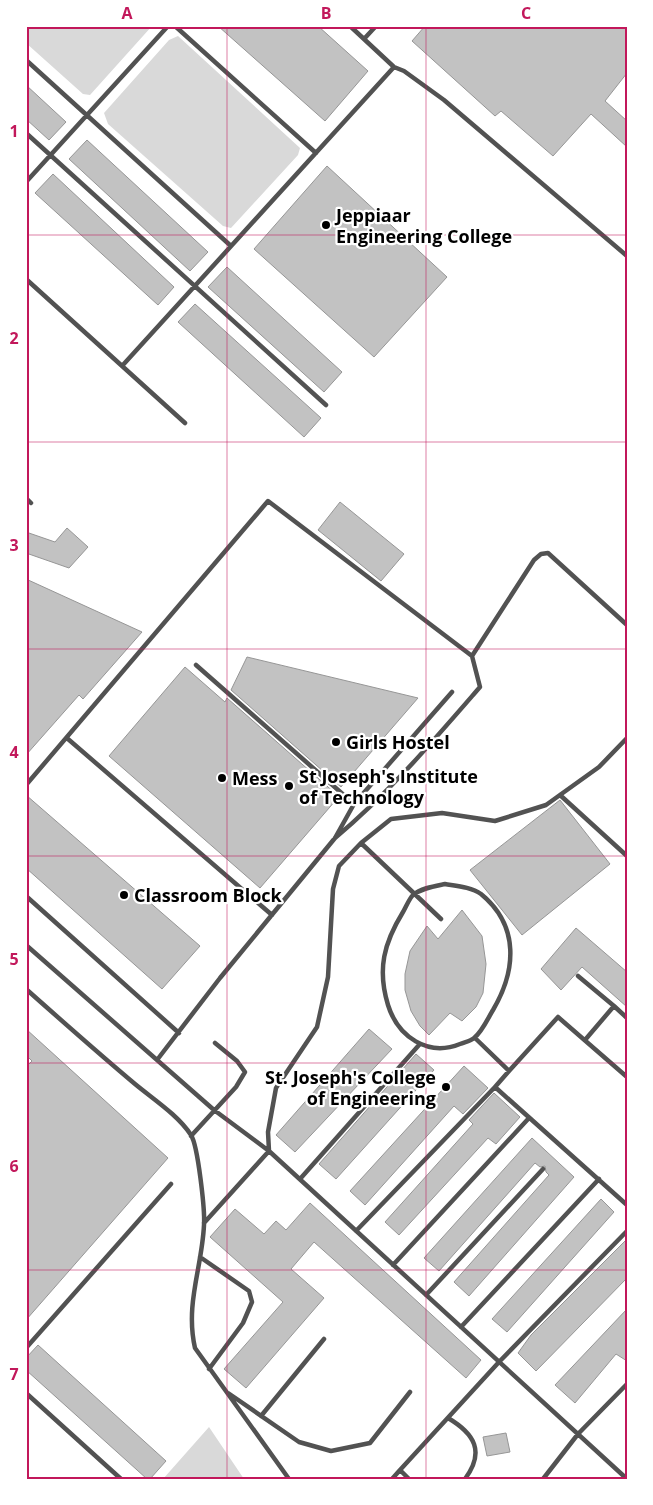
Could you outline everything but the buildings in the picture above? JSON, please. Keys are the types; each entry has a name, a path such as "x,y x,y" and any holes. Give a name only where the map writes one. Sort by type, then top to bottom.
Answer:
{"lane":[{"path":"26,182 168,26"},
{"path":"175,26 316,153"},
{"path":"350,26 394,67 404,71 444,100 627,256"},
{"path":"364,39 376,26"},
{"path":"26,60 231,246"},
{"path":"122,366 394,67"},
{"path":"26,133 326,405"},
{"path":"26,278 185,423"},
{"path":"26,498 31,503"},
{"path":"26,786 68,739 268,501 472,656 480,687 416,761 367,811 335,838"},
{"path":"472,656 534,560 541,554 548,553 627,625"},
{"path":"196,665 354,804"},
{"path":"157,1060 335,838 354,804 452,692"},
{"path":"204,1223 269,1151 268,1132 276,1088 317,1026 328,977 333,889 339,866 391,818 442,813 495,821 546,805 598,767 627,738"},
{"path":"68,739 272,915"},
{"path":"560,795 627,856"},
{"path":"361,844 413,895 441,919"},
{"path":"445,884 466,887 480,894 491,906 506,931 512,949 509,972 502,995 475,1038 451,1048 419,1045 401,1029 389,1008 382,984 382,965 388,944 394,927 413,895 425,889 445,884"},
{"path":"26,896 178,1033"},
{"path":"26,946 214,1110 269,1151 627,1479"},
{"path":"578,976 627,1018"},
{"path":"26,989 164,1109 191,1136 197,1147 204,1223 200,1257 192,1289 191,1330 195,1348 289,1479"},
{"path":"585,1040 614,1006"},
{"path":"356,1231 495,1087 558,1017 627,1077"},
{"path":"475,1038 509,1071"},
{"path":"191,1136 236,1087 245,1072 237,1061 215,1043"},
{"path":"300,1179 419,1045"},
{"path":"495,1087 627,1205"},
{"path":"393,1265 529,1118"},
{"path":"426,1295 544,1169"},
{"path":"460,1326 598,1179"},
{"path":"26,1348 171,1184"},
{"path":"392,1479 499,1362 627,1231"},
{"path":"200,1257 217,1266 249,1292 252,1302 239,1329 210,1369"},
{"path":"261,1416 324,1340"},
{"path":"543,1479 578,1434 627,1384"},
{"path":"225,1391 299,1442 331,1451 370,1443 410,1392"},
{"path":"26,1393 121,1479"},
{"path":"448,1418 459,1425 471,1438 477,1452 474,1465 465,1479"},
{"path":"400,1470 408,1479"}],"shaded area":[{"path":"26,26 152,26 90,95 83,94 26,43"},
{"path":"178,36 300,148 298,155 231,228 223,226 108,124 104,113 169,40"},
{"path":"209,1427 244,1479 163,1479"}],"place":[{"name":"Jeppiaar Engineering College","path":"326,225"},
{"name":"Girls Hostel","path":"336,742"},
{"name":"Mess","path":"222,778"},
{"name":"St Joseph's Institute of Technology","path":"289,786"},
{"name":"Classroom Block","path":"124,895"},
{"name":"St. Joseph's College of Engineering","path":"446,1087"}]}
